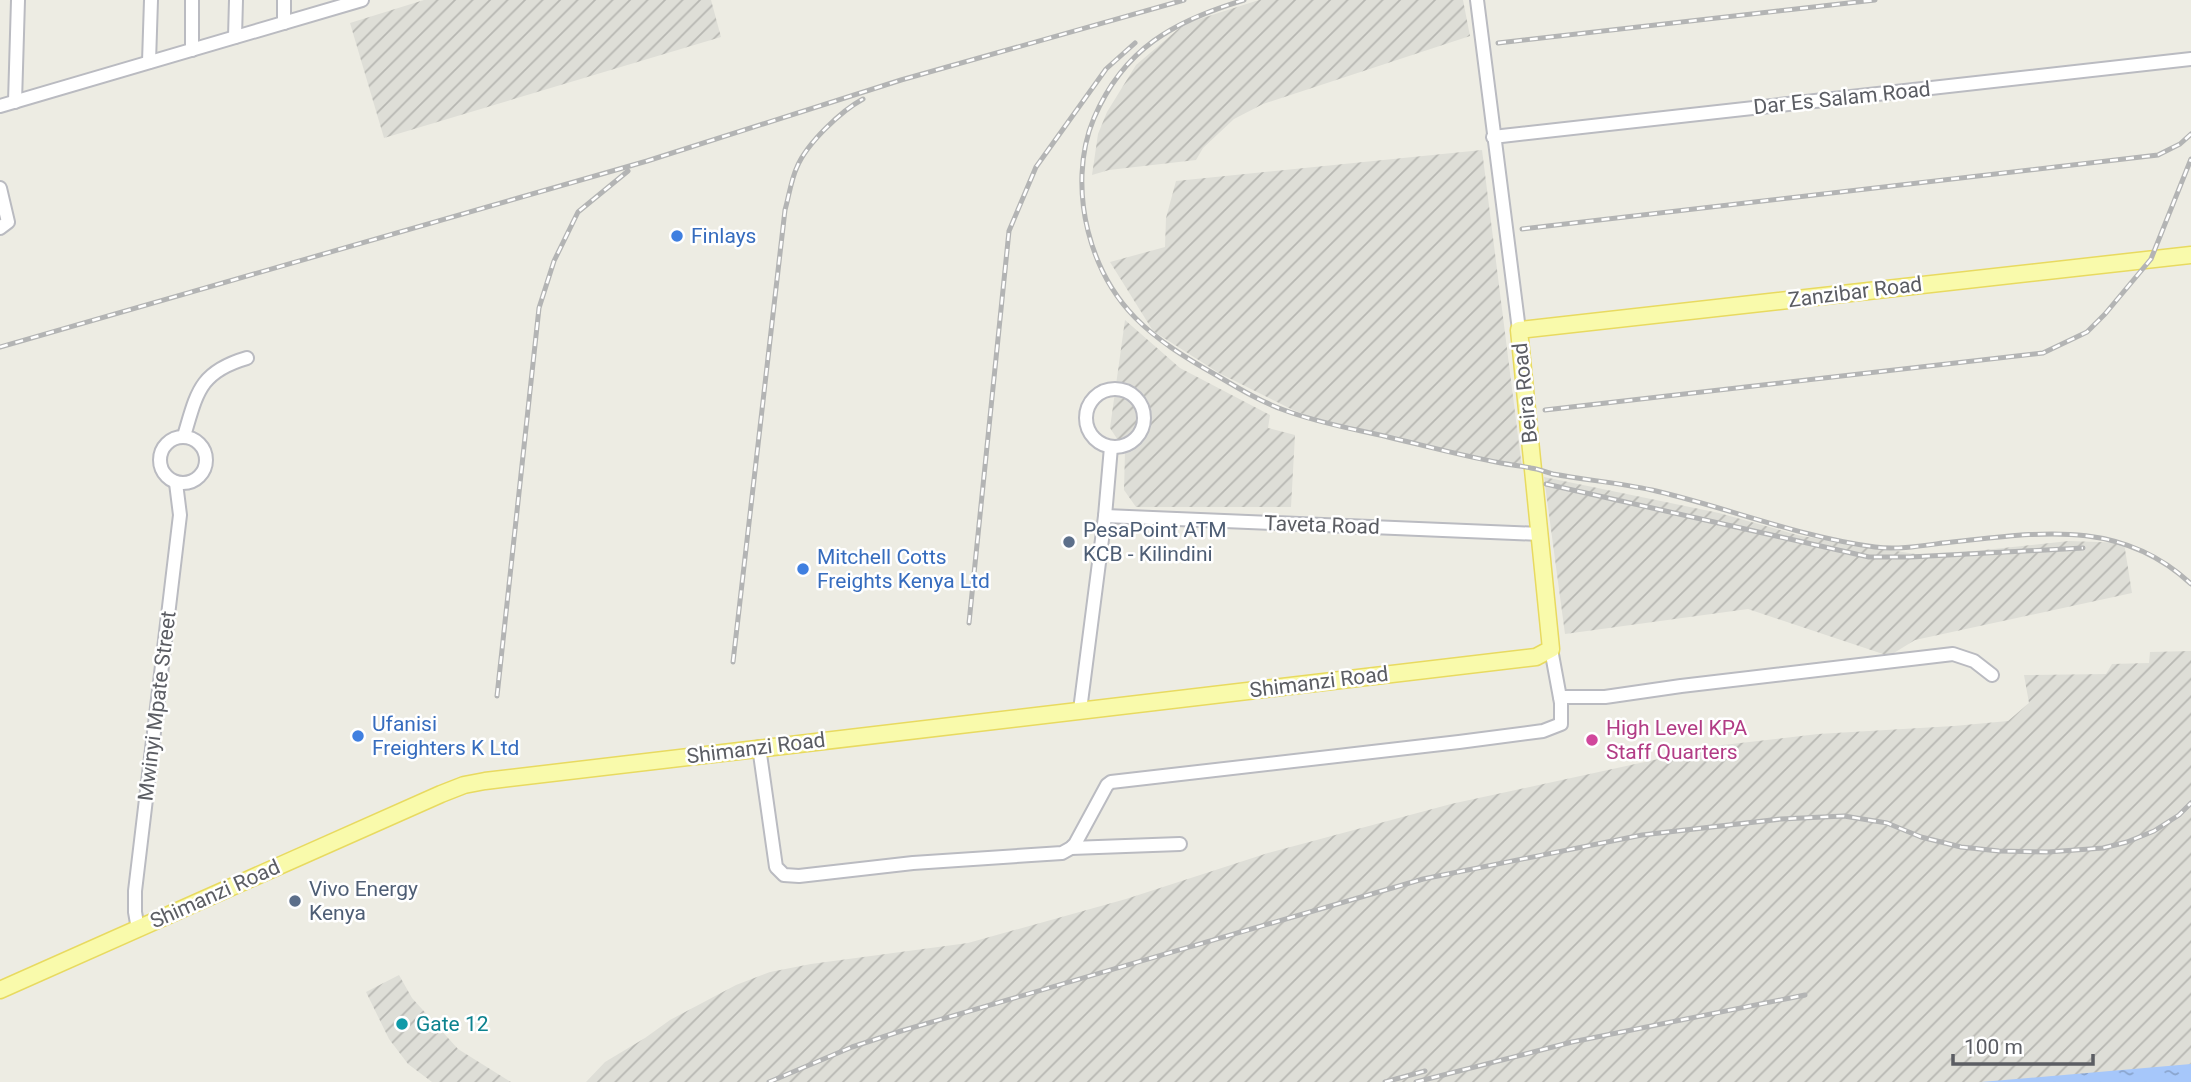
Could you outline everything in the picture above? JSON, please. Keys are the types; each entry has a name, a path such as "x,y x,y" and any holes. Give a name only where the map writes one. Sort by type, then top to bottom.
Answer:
{"main road":[{"name":"Zanzibar Road","path":"1519,330 2191,255"},
{"name":"Beira Road","path":"1519,330 1551,649"},
{"name":"Shimanzi Road","path":"0,990 464,785 520,775 1536,657 1551,649"}],"street":[{"path":"15,102 18,0"},
{"path":"149,62 150,0"},
{"path":"191,50 192,0"},
{"path":"235,37 236,0"},
{"path":"284,0 284,23"},
{"path":"0,106 284,23 332,5 362,0"},
{"name":"Beira Road","path":"1477,0 1519,330"},
{"name":"Dar Es Salam Road","path":"1493,137 2191,58"},
{"path":"0,188 8,222 0,228"},
{"path":"176,483 187,484 197,480 204,472 205,452 199,443 184,436 196,395 208,376 232,362 247,358"},
{"path":"1122,390 1131,394 1142,409 1142,428 1137,436 1121,446 1111,447 1095,439 1086,422 1090,403 1104,391 1122,390"},
{"name":"Mwinyi Mpate Street","path":"138,929 135,891 180,515 176,483 166,477 160,465 161,453 168,442 184,436"},
{"path":"1080,710 1105,516 1111,447"},
{"name":"Taveta Road","path":"1105,516 1539,534"},
{"path":"1071,848 1111,782 1542,731 1561,724 1560,697 1551,649"},
{"path":"1560,697 1605,697 1953,654 1974,661 1992,675"},
{"path":"759,747 776,867 784,874 799,876 913,863 1055,853 1071,848 1180,844"}],"shaded area":[{"path":"424,0 711,0 721,37 384,138 350,23"},
{"path":"1259,0 1463,0 1470,36 1263,104 1234,119 1203,148 1196,160 1109,170 1092,175 1098,134 1107,112 1136,65 1184,24"},
{"path":"1482,150 1522,468 1334,426 1293,410 1219,373 1153,331 1110,262 1165,247 1166,218 1176,181"},
{"path":"1125,320 1180,368 1270,415 1268,428 1295,435 1291,507 1136,507 1124,490 1125,451 1110,428"},
{"path":"1544,477 1719,513 1801,536 1928,556 2069,541 2124,543 2132,593 1915,640 1889,656 1748,609 1565,634"},
{"path":"2191,651 2191,1072 2071,1082 586,1082 605,1062 670,1020 736,985 770,972 968,943 1126,899 1268,853 1451,804 1723,745 1818,734 2008,721 2029,703 2024,675 2106,674 2112,664 2149,663 2150,652"},
{"path":"399,975 412,998 458,1049 511,1082 432,1082 408,1064 389,1039 366,992"}],"water":[{"path":"2191,1064 2191,1082 1981,1082"}],"railway":[{"path":"0,347 647,161 901,80 1184,0"},
{"path":"1244,0 1195,17 1174,28 1136,55 1106,94 1085,145 1082,174 1085,217 1096,257 1107,280 1135,318 1193,362 1258,399 1310,419 1553,474 1652,490 1818,536 1892,548 2009,536 2073,535 2104,539 2134,548 2163,562 2191,584"},
{"path":"1498,43 1875,0"},
{"path":"969,623 1009,231 1036,167 1106,69 1135,43"},
{"path":"733,662 785,210 795,172 808,148 835,119 863,99"},
{"path":"1522,229 2158,155 2180,144 2191,134"},
{"path":"1545,410 2043,353 2087,332 2151,259 2191,159"},
{"path":"497,696 539,308 554,261 578,212 628,171"},
{"path":"1546,484 1869,557 2083,548"},
{"path":"769,1082 852,1047 901,1031 1423,879 1642,835 1781,819 1844,816 1887,823 1921,837 1961,847 2048,852 2103,848 2127,842 2154,831 2179,815 2191,803"},
{"path":"1416,1082 1572,1042 1805,995"},
{"path":"1385,1082 1425,1071"}],"place":[{"name":"Finlays","path":"677,236"},
{"name":"PesaPoint ATM KCB - Kilindini","path":"1069,542"},
{"name":"Mitchell Cotts Freights Kenya Ltd","path":"803,569"},
{"name":"Ufanisi Freighters K Ltd","path":"358,736"},
{"name":"High Level KPA Staff Quarters","path":"1592,740"},
{"name":"Vivo Energy Kenya","path":"295,901"},
{"name":"Gate 12","path":"402,1024"}]}
